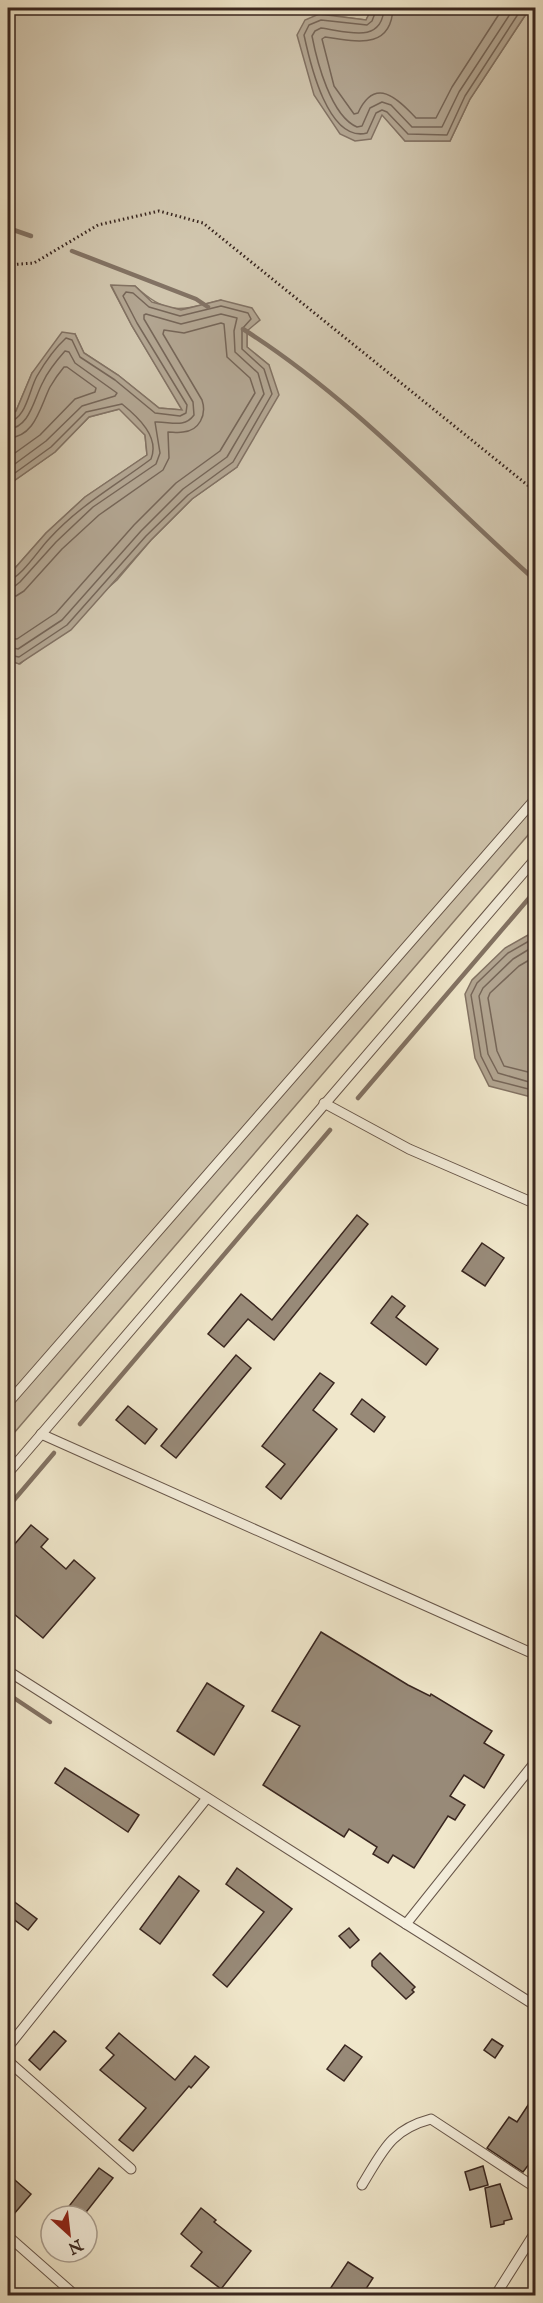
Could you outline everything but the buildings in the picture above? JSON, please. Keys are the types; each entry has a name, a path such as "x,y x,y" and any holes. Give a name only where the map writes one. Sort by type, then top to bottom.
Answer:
{"lane":[{"path":"8,1403 536,798"},
{"path":"8,1473 536,858"},
{"path":"324,1103 409,1149 536,1204"},
{"path":"41,1434 536,1655"},
{"path":"8,1671 536,2006"},
{"path":"406,1924 536,1761"},
{"path":"8,2047 207,1798"},
{"path":"8,2061 131,2169"},
{"path":"362,2185 390,2140 412,2124 431,2120 536,2188"},
{"path":"495,2295 536,2231"},
{"path":"8,2236 76,2295"}],"path":[{"path":"8,265 34,263 98,225 159,211 203,223 536,492"}],"shaded area":[{"path":"8,8 372,8 366,20 320,14 382,114 405,141 450,141 470,99 530,8 535,8 535,827 8,1440 8,660 20,664 117,580 151,540 192,499 237,467 269,365 247,347 247,331 221,300 185,308 166,307 135,286 111,286 132,326 183,410 159,408 118,375 84,353 75,334 32,373 16,411 8,418"},
{"path":"120,409 145,435 147,455 85,497 46,533 8,576 8,485 55,452 89,417"}],"water":[{"path":"372,8 530,8 470,99 450,141 405,141 382,115 371,139 355,141 340,134 314,95 297,35 305,20 319,14 366,20"},
{"path":"111,285 135,286 152,302 181,310 221,300 252,308 260,320 247,331 247,347 269,365 279,395 237,467 192,499 151,540 71,630 19,664 8,660 8,576 46,533 85,497 147,455 145,435 119,409 89,417 55,452 8,485 8,418 16,411 32,373 62,332 75,334 84,353 118,375 159,408 182,410 132,326"},
{"path":"535,931 535,1098 489,1086 475,1058 465,994 472,980 505,948"}],"waterway":[{"path":"8,228 31,236"},
{"path":"72,251 196,299 208,307"},
{"path":"243,329 283,356 359,417 536,581"},
{"path":"358,1098 536,890"},
{"path":"80,1424 330,1130"},
{"path":"8,1507 54,1453"},
{"path":"8,1694 50,1722"}]}
